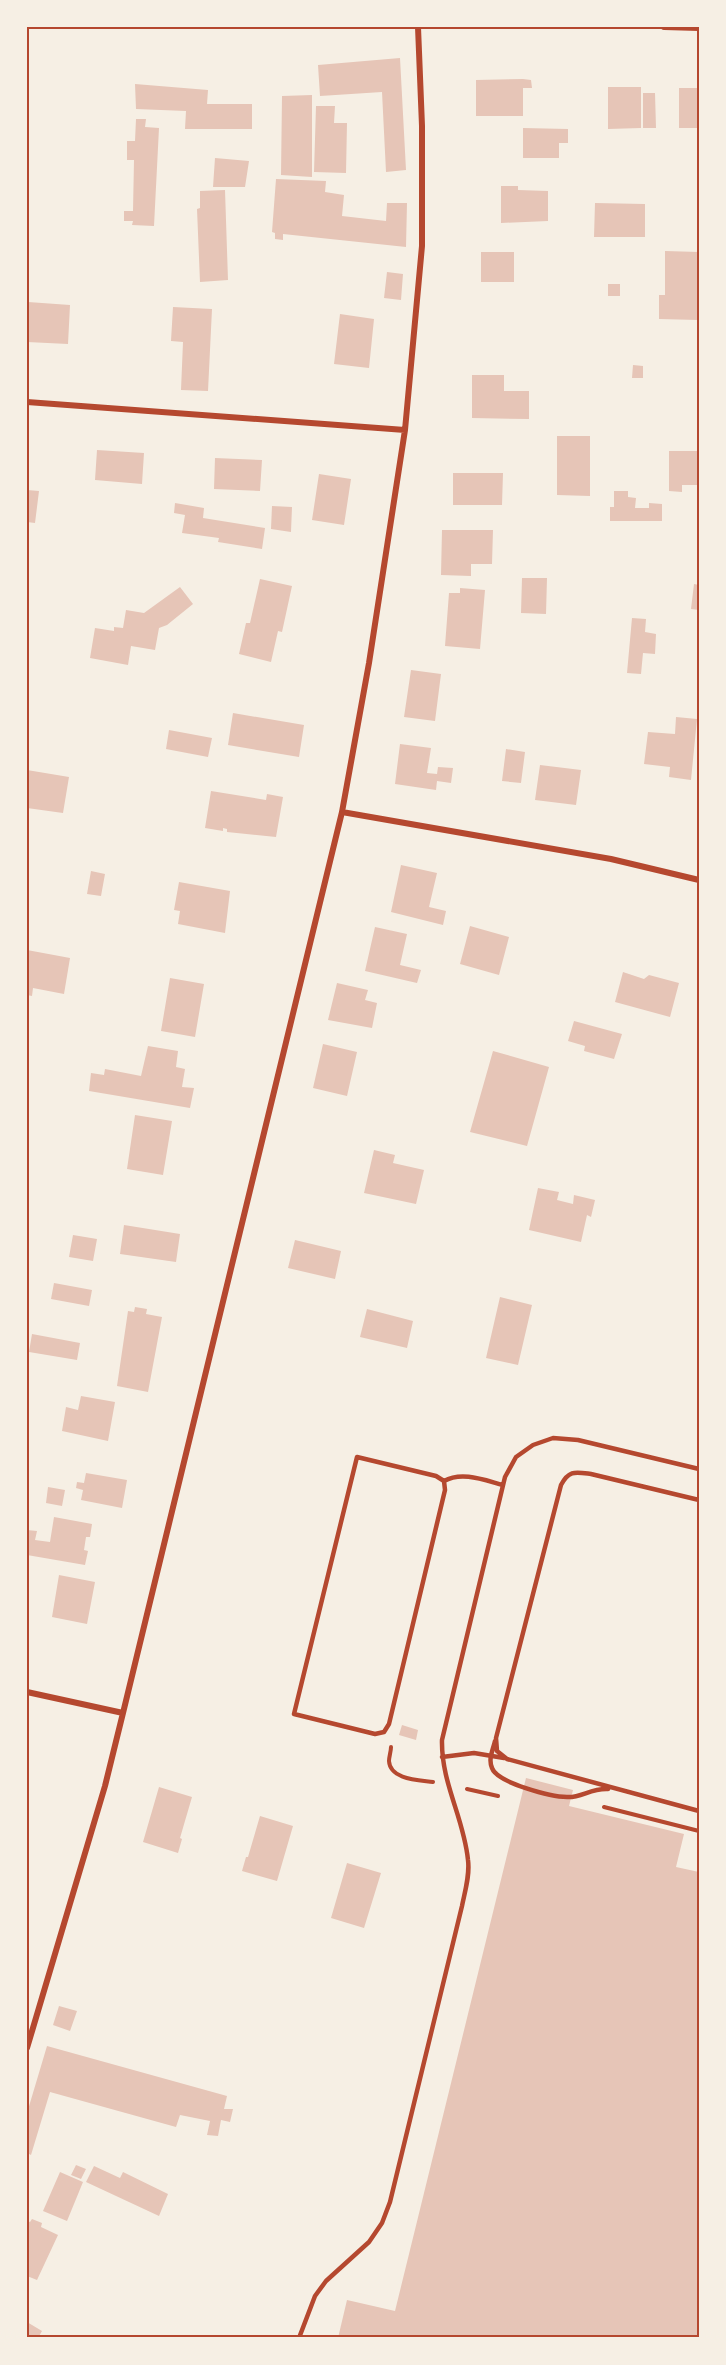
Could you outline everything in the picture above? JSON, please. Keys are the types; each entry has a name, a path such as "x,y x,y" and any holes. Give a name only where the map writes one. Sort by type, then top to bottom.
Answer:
{"street":[{"path":"27,2048 105,1786 342,812 369,663 405,430 422,246 422,126 418,27"},
{"path":"664,27 699,28"},
{"path":"27,402 405,430"},
{"path":"342,812 611,859 699,880"},
{"path":"27,1692 123,1713"}],"lane":[{"path":"299,2338 315,2296 326,2281 369,2242 382,2223 390,2202 467,1881 468,1860 447,1785 442,1757 442,1740 505,1477 516,1457 533,1445 553,1438 578,1440 699,1469"},
{"path":"357,1457 436,1476 444,1481 445,1490 412,1629 389,1724 384,1732 375,1734 294,1714 357,1457"},
{"path":"617,1790 600,1789 567,1798 508,1783 498,1777 492,1769 490,1760 561,1485 566,1476 576,1472 699,1500"},
{"path":"444,1481 461,1476 503,1485"},
{"path":"496,1738 497,1750 507,1759"},
{"path":"442,1757 474,1753 492,1755 699,1811"}],"path":[{"path":"384,1732 391,1739 389,1762 392,1770 400,1776"}],"building":[{"path":"400,58 406,170 386,172 382,92 320,96 318,65"},
{"path":"476,80 531,80 532,88 523,88 523,116 476,116"},
{"path":"135,84 208,90 207,104 252,104 252,129 185,129 186,111 136,109"},
{"path":"608,87 641,87 641,128 608,129"},
{"path":"679,88 699,88 699,128 679,128"},
{"path":"643,93 655,93 656,128 643,128"},
{"path":"312,95 312,177 281,175 282,96"},
{"path":"316,106 335,106 334,123 347,123 346,173 314,172"},
{"path":"136,119 146,119 145,127 159,128 154,226 132,225 133,221 124,221 124,211 133,211 134,160 127,160 127,141 135,141"},
{"path":"523,128 568,129 568,143 559,143 559,158 523,158"},
{"path":"215,158 249,161 245,187 213,187"},
{"path":"276,179 326,181 325,192 344,195 342,216 386,221 387,203 407,203 406,247 283,234 283,240 275,239 275,233 272,232"},
{"path":"501,186 518,186 518,190 548,191 548,221 501,223"},
{"path":"225,190 228,280 200,282 197,209 200,208 200,191"},
{"path":"595,203 645,204 645,237 594,237"},
{"path":"665,251 699,252 698,320 659,319 659,295 665,295"},
{"path":"481,252 514,252 514,282 481,282"},
{"path":"387,272 403,274 401,300 384,298"},
{"path":"608,284 620,284 620,296 608,296"},
{"path":"28,302 70,305 68,344 27,342"},
{"path":"173,307 212,309 208,391 181,390 183,342 171,341"},
{"path":"340,314 374,319 369,368 334,364"},
{"path":"633,365 643,366 643,378 632,378"},
{"path":"472,375 504,375 504,391 529,391 529,419 472,418"},
{"path":"557,436 590,436 590,496 557,495"},
{"path":"97,450 144,453 142,484 95,480"},
{"path":"669,451 699,451 699,485 682,485 682,492 669,491"},
{"path":"215,458 262,460 260,491 214,489"},
{"path":"453,473 503,473 502,505 453,505"},
{"path":"319,474 351,479 344,525 312,520"},
{"path":"27,490 39,491 35,523 27,522"},
{"path":"614,491 628,491 628,497 636,498 635,508 649,508 649,503 662,504 662,521 610,521 610,507 614,507"},
{"path":"175,503 204,508 203,518 265,528 262,549 218,542 219,538 182,533 185,515 174,513"},
{"path":"272,506 292,507 291,532 271,529"},
{"path":"442,530 493,530 492,564 471,564 471,576 441,575"},
{"path":"522,578 547,578 546,614 521,613"},
{"path":"260,579 292,586 282,632 278,631 271,662 239,654 246,623 250,623"},
{"path":"694,584 699,585 699,610 691,609"},
{"path":"180,587 193,604 167,625 159,628 155,650 131,646 128,665 90,658 95,628 114,631 114,627 123,628 126,610 144,613"},
{"path":"460,588 485,590 480,649 445,646 449,593 460,593"},
{"path":"632,618 646,619 645,632 656,634 655,654 643,653 641,674 627,673"},
{"path":"411,670 441,674 435,721 404,717"},
{"path":"233,713 304,725 299,757 228,745"},
{"path":"676,717 697,719 691,780 669,777 670,767 644,764 648,732 675,734"},
{"path":"169,730 212,738 208,757 166,749"},
{"path":"400,744 431,748 427,773 437,774 438,767 453,768 451,783 437,781 436,790 395,784"},
{"path":"506,749 525,752 521,783 502,781"},
{"path":"540,765 581,770 576,805 535,800"},
{"path":"27,770 69,777 63,813 27,808"},
{"path":"211,791 266,800 267,794 283,797 276,837 227,832 227,829 223,828 223,831 205,828"},
{"path":"401,865 437,873 429,907 446,911 443,925 391,912"},
{"path":"91,871 105,874 101,896 87,894"},
{"path":"179,882 230,891 225,933 178,924 180,911 174,910"},
{"path":"470,926 509,937 499,975 460,964"},
{"path":"375,927 407,934 400,965 421,970 417,983 365,971"},
{"path":"27,950 70,958 64,994 33,988 32,996 27,995"},
{"path":"623,972 644,979 649,975 679,983 670,1017 615,1002"},
{"path":"170,978 204,984 195,1037 161,1031"},
{"path":"337,983 368,990 365,1000 377,1003 372,1028 328,1020"},
{"path":"574,1021 622,1034 614,1059 584,1051 585,1046 568,1041"},
{"path":"323,1044 357,1052 347,1096 313,1088"},
{"path":"148,1046 178,1051 176,1067 185,1069 182,1087 194,1088 190,1108 89,1091 91,1073 104,1075 105,1069 141,1076"},
{"path":"493,1051 549,1067 527,1146 470,1132"},
{"path":"135,1115 172,1121 163,1175 127,1169"},
{"path":"374,1150 395,1155 393,1163 424,1170 416,1204 364,1193"},
{"path":"538,1188 559,1192 557,1200 573,1204 574,1195 595,1200 591,1217 587,1215 581,1242 529,1230"},
{"path":"124,1225 180,1234 176,1262 120,1254"},
{"path":"73,1235 97,1239 93,1261 69,1257"},
{"path":"295,1240 341,1251 335,1279 288,1268"},
{"path":"54,1283 92,1290 89,1306 51,1299"},
{"path":"500,1297 532,1305 518,1365 486,1358"},
{"path":"135,1307 147,1309 146,1314 162,1317 148,1392 117,1386 128,1311 134,1312"},
{"path":"367,1309 413,1321 407,1348 360,1337"},
{"path":"32,1334 80,1343 77,1360 29,1352"},
{"path":"81,1396 115,1402 108,1441 62,1431 66,1407 78,1410"},
{"path":"86,1473 127,1480 122,1508 81,1500 83,1490 76,1488 77,1482 84,1483"},
{"path":"48,1487 65,1490 62,1506 46,1503"},
{"path":"54,1517 92,1524 90,1537 86,1537 84,1550 88,1551 85,1565 27,1555 27,1530 37,1531 35,1540 50,1542"},
{"path":"59,1575 95,1582 87,1624 52,1617"},
{"path":"402,1725 418,1730 416,1740 399,1735"},
{"path":"526,1778 573,1790 569,1806 684,1834 676,1867 699,1872 699,2338 338,2338 347,2300 395,2311"},
{"path":"159,1787 192,1797 178,1853 143,1842"},
{"path":"260,1816 293,1826 277,1881 242,1871"},
{"path":"347,1863 381,1873 364,1928 331,1918"},
{"path":"59,2006 77,2011 70,2031 53,2025"},
{"path":"47,2046 227,2096 224,2109 233,2109 230,2122 221,2120 218,2136 207,2135 210,2121 180,2115 176,2127 50,2092 31,2155 27,2153 27,2113"},
{"path":"76,2165 86,2169 81,2179 71,2175"},
{"path":"94,2166 120,2178 123,2172 168,2194 159,2216 86,2182"},
{"path":"60,2172 83,2182 67,2221 43,2211"},
{"path":"32,2219 42,2223 41,2227 58,2235 37,2280 27,2276 27,2221 30,2222"},
{"path":"27,2322 42,2331 38,2338 27,2338"}]}
